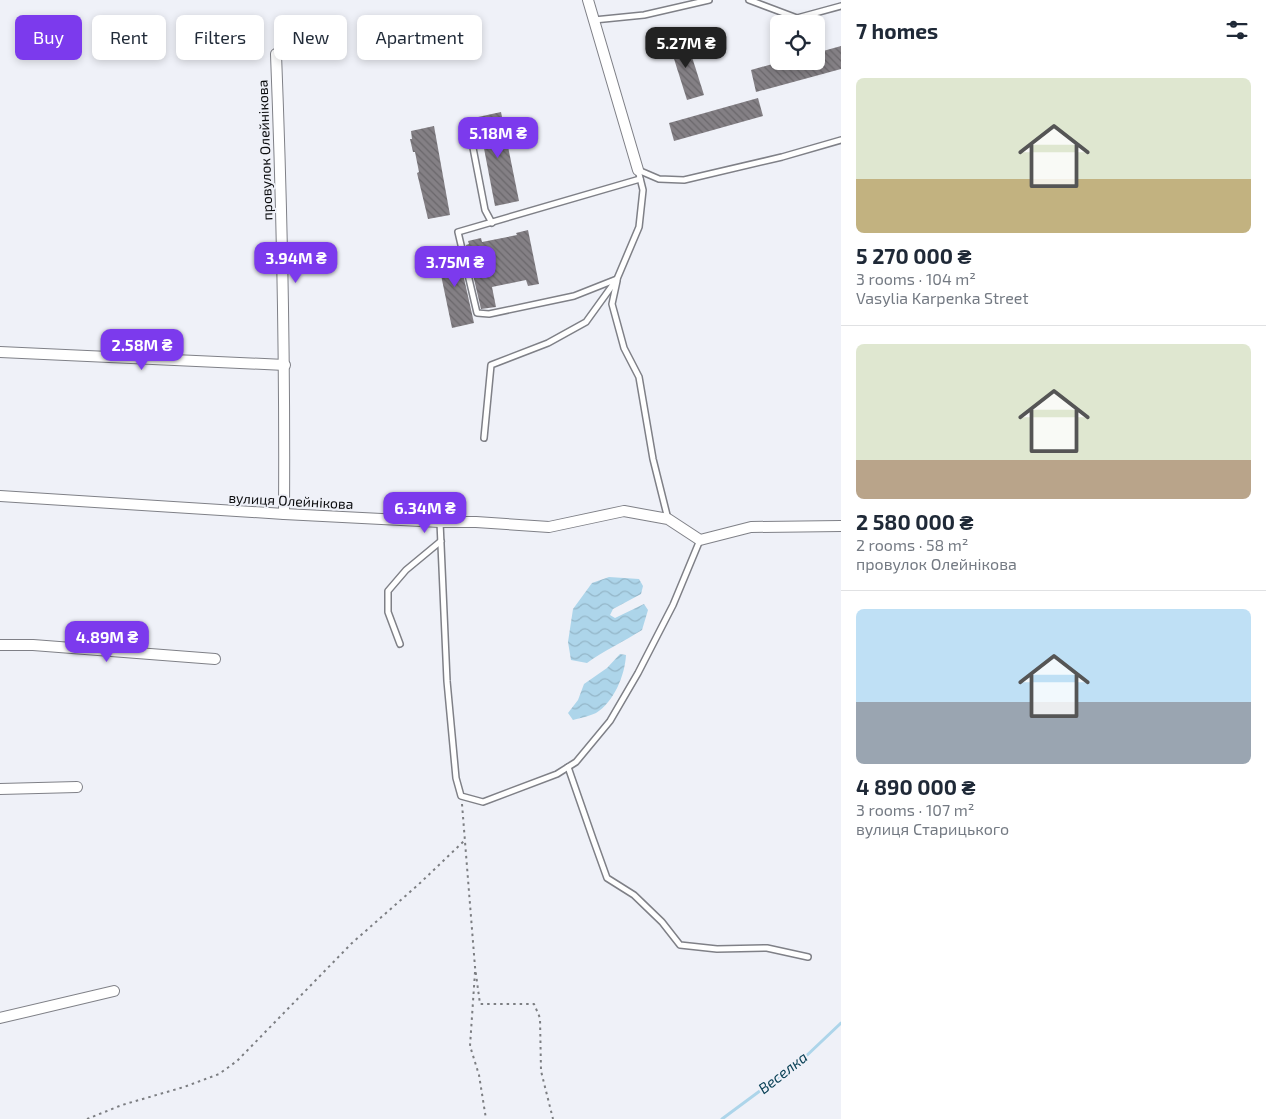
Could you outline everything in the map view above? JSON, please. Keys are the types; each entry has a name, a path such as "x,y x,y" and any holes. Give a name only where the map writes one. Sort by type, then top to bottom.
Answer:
{"street":[{"path":"588,0 639,174"},
{"name":"провулок Олейнікова","path":"276,60 281,173 285,365 284,514"},
{"path":"0,352 285,365"},
{"name":"вулиця Олейнікова","path":"0,496 284,514 549,527 624,512 668,519 700,540"},
{"path":"700,540 751,528 841,526"},
{"path":"0,645 32,645 216,659"},
{"path":"0,789 77,787"},
{"path":"0,1018 114,991"}],"lane":[{"path":"594,20 644,15 709,0"},
{"path":"749,0 797,18 841,6"},
{"path":"468,122 485,210 492,223"},
{"path":"617,279 574,296 489,314 477,313 458,232 492,223 639,174 659,179 684,180 782,157 841,140"},
{"path":"639,174 643,190 639,227 617,279 612,304 624,348 639,377 653,459 668,519"},
{"path":"484,438 491,365 548,343 586,322 617,279"},
{"path":"440,522 447,682 456,778 461,796 483,802 557,774 576,762 610,721 673,605 700,540"},
{"path":"400,644 388,612 388,591 406,570 441,541"},
{"path":"568,767 608,878 634,895 662,922 680,945 717,949 767,948 808,957"}],"path":[{"path":"461,796 475,967 480,1004 534,1004 540,1018 541,1072 553,1119"},
{"path":"87,1119 122,1105 219,1074 237,1061 352,943 419,884 465,840"},
{"path":"475,967 471,1005 470,1046 479,1075 486,1119"}],"water":[{"path":"609,577 639,579 643,586 641,594 613,609 610,615 615,618 644,604 648,610 642,630 587,663 571,660 568,642 573,609 592,583"},
{"path":"620,654 626,655 625,663 621,679 613,695 596,713 573,720 568,713 578,700 584,684 607,668"}],"building":[{"path":"686,38 704,95 687,100 669,43"},
{"path":"841,46 841,69 756,92 751,70 770,65 770,70 825,70 825,50"},
{"path":"758,98 763,116 674,141 669,123"},
{"path":"501,112 519,201 495,206 478,117"},
{"path":"434,126 450,215 428,219 417,173 419,172 415,152 413,152 410,139 412,139 411,131"},
{"path":"528,230 539,284 528,286 526,280 492,287 496,307 481,309 466,245 469,244 468,241 481,238 482,242 517,235 516,233"},
{"path":"457,247 474,323 452,328 436,251"}],"waterway":[{"name":"Веселка","path":"722,1119 803,1059 841,1023"}]}
